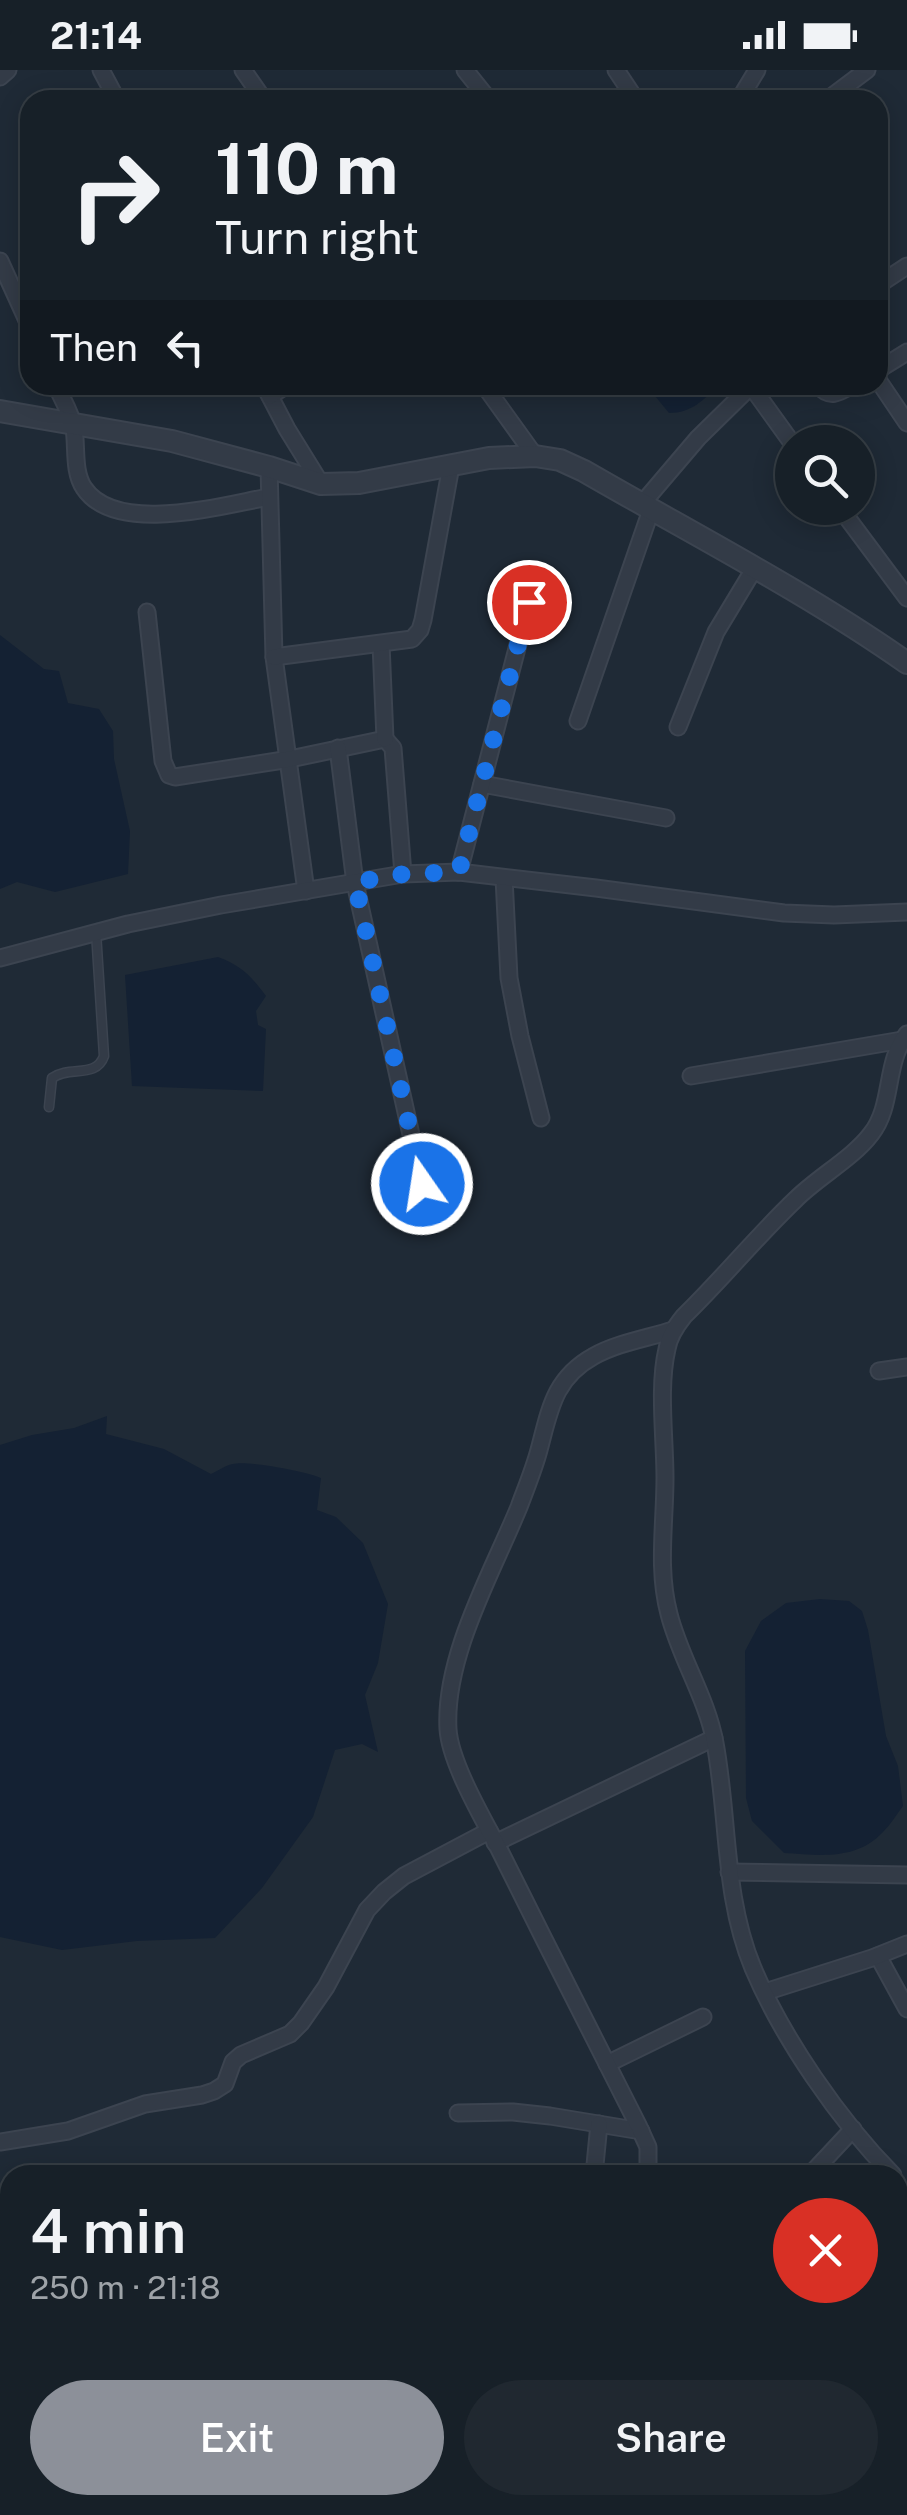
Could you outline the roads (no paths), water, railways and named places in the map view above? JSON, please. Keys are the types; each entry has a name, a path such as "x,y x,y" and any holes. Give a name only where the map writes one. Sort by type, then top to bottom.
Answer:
{"street":[{"path":"0,77 8,70"},
{"path":"465,70 480,90"},
{"path":"840,90 867,70"},
{"path":"0,261 20,305"},
{"path":"61,395 74,423 78,473 84,488 98,501 140,515 269,497"},
{"path":"269,395 321,484"},
{"path":"491,395 536,456"},
{"path":"578,721 646,508 686,450 742,395"},
{"path":"757,395 779,425"},
{"path":"888,395 907,423"},
{"path":"0,411 172,441 321,484 359,484 489,458 536,456 560,460 754,569 907,663"},
{"path":"274,657 381,644 412,638 420,630 450,466"},
{"path":"268,467 274,657 306,891"},
{"path":"853,525 907,598"},
{"path":"678,727 716,632 754,569"},
{"path":"459,872 529,602"},
{"path":"147,612 163,761 169,775 290,759 385,739"},
{"path":"381,644 385,739 393,748 404,874"},
{"path":"338,748 355,882 422,1184"},
{"path":"482,784 666,818"},
{"path":"0,958 221,905 404,874 459,872 784,914 907,912"},
{"path":"504,878 510,978 541,1118"},
{"path":"690,1076 904,1037"},
{"path":"884,2165 818,2083 777,2017 746,1945 729,1872 714,1738 670,1617 662,1583 666,1482 664,1373 673,1330 786,1208 869,1138 881,1120 895,1056 904,1037"},
{"path":"648,2165 648,2147 641,2131 492,1837 451,1746 448,1728 451,1683 476,1604 519,1507 551,1404 562,1382 572,1370 597,1354 673,1330"},
{"path":"879,1371 907,1366"},
{"path":"0,2142 68,2131 145,2104 214,2091 225,2084 233,2062 241,2055 290,2034 301,2022 326,1987 367,1910 404,1876 714,1738"},
{"path":"729,1872 906,1878"},
{"path":"765,1992 907,1944"},
{"path":"878,1956 907,2009"},
{"path":"608,2064 704,2017"},
{"path":"458,2113 513,2112 641,2131"},
{"path":"595,2165 599,2124"},
{"path":"819,2165 853,2129"}],"lane":[{"path":"49,1106 52,1078 64,1071 98,1068 102,1064 96,932"}],"water":[{"path":"654,395 708,395 691,408 669,413"},
{"path":"0,635 44,669 59,671 68,703 99,709 113,731 114,759 130,831 128,874 55,892 17,882 0,889"},
{"path":"218,957 245,972 266,996 256,1011 258,1025 266,1029 263,1091 132,1086 125,975"},
{"path":"107,1416 106,1434 164,1449 211,1474 240,1463 321,1478 317,1510 336,1517 363,1543 388,1604 378,1663 365,1695 378,1752 362,1744 335,1750 313,1817 262,1888 215,1938 137,1941 62,1950 0,1937 0,1445"},
{"path":"849,1601 862,1611 886,1736 898,1766 903,1806 883,1832 861,1848 837,1854 784,1853 752,1821 746,1798 745,1651 761,1621 786,1603"}]}
